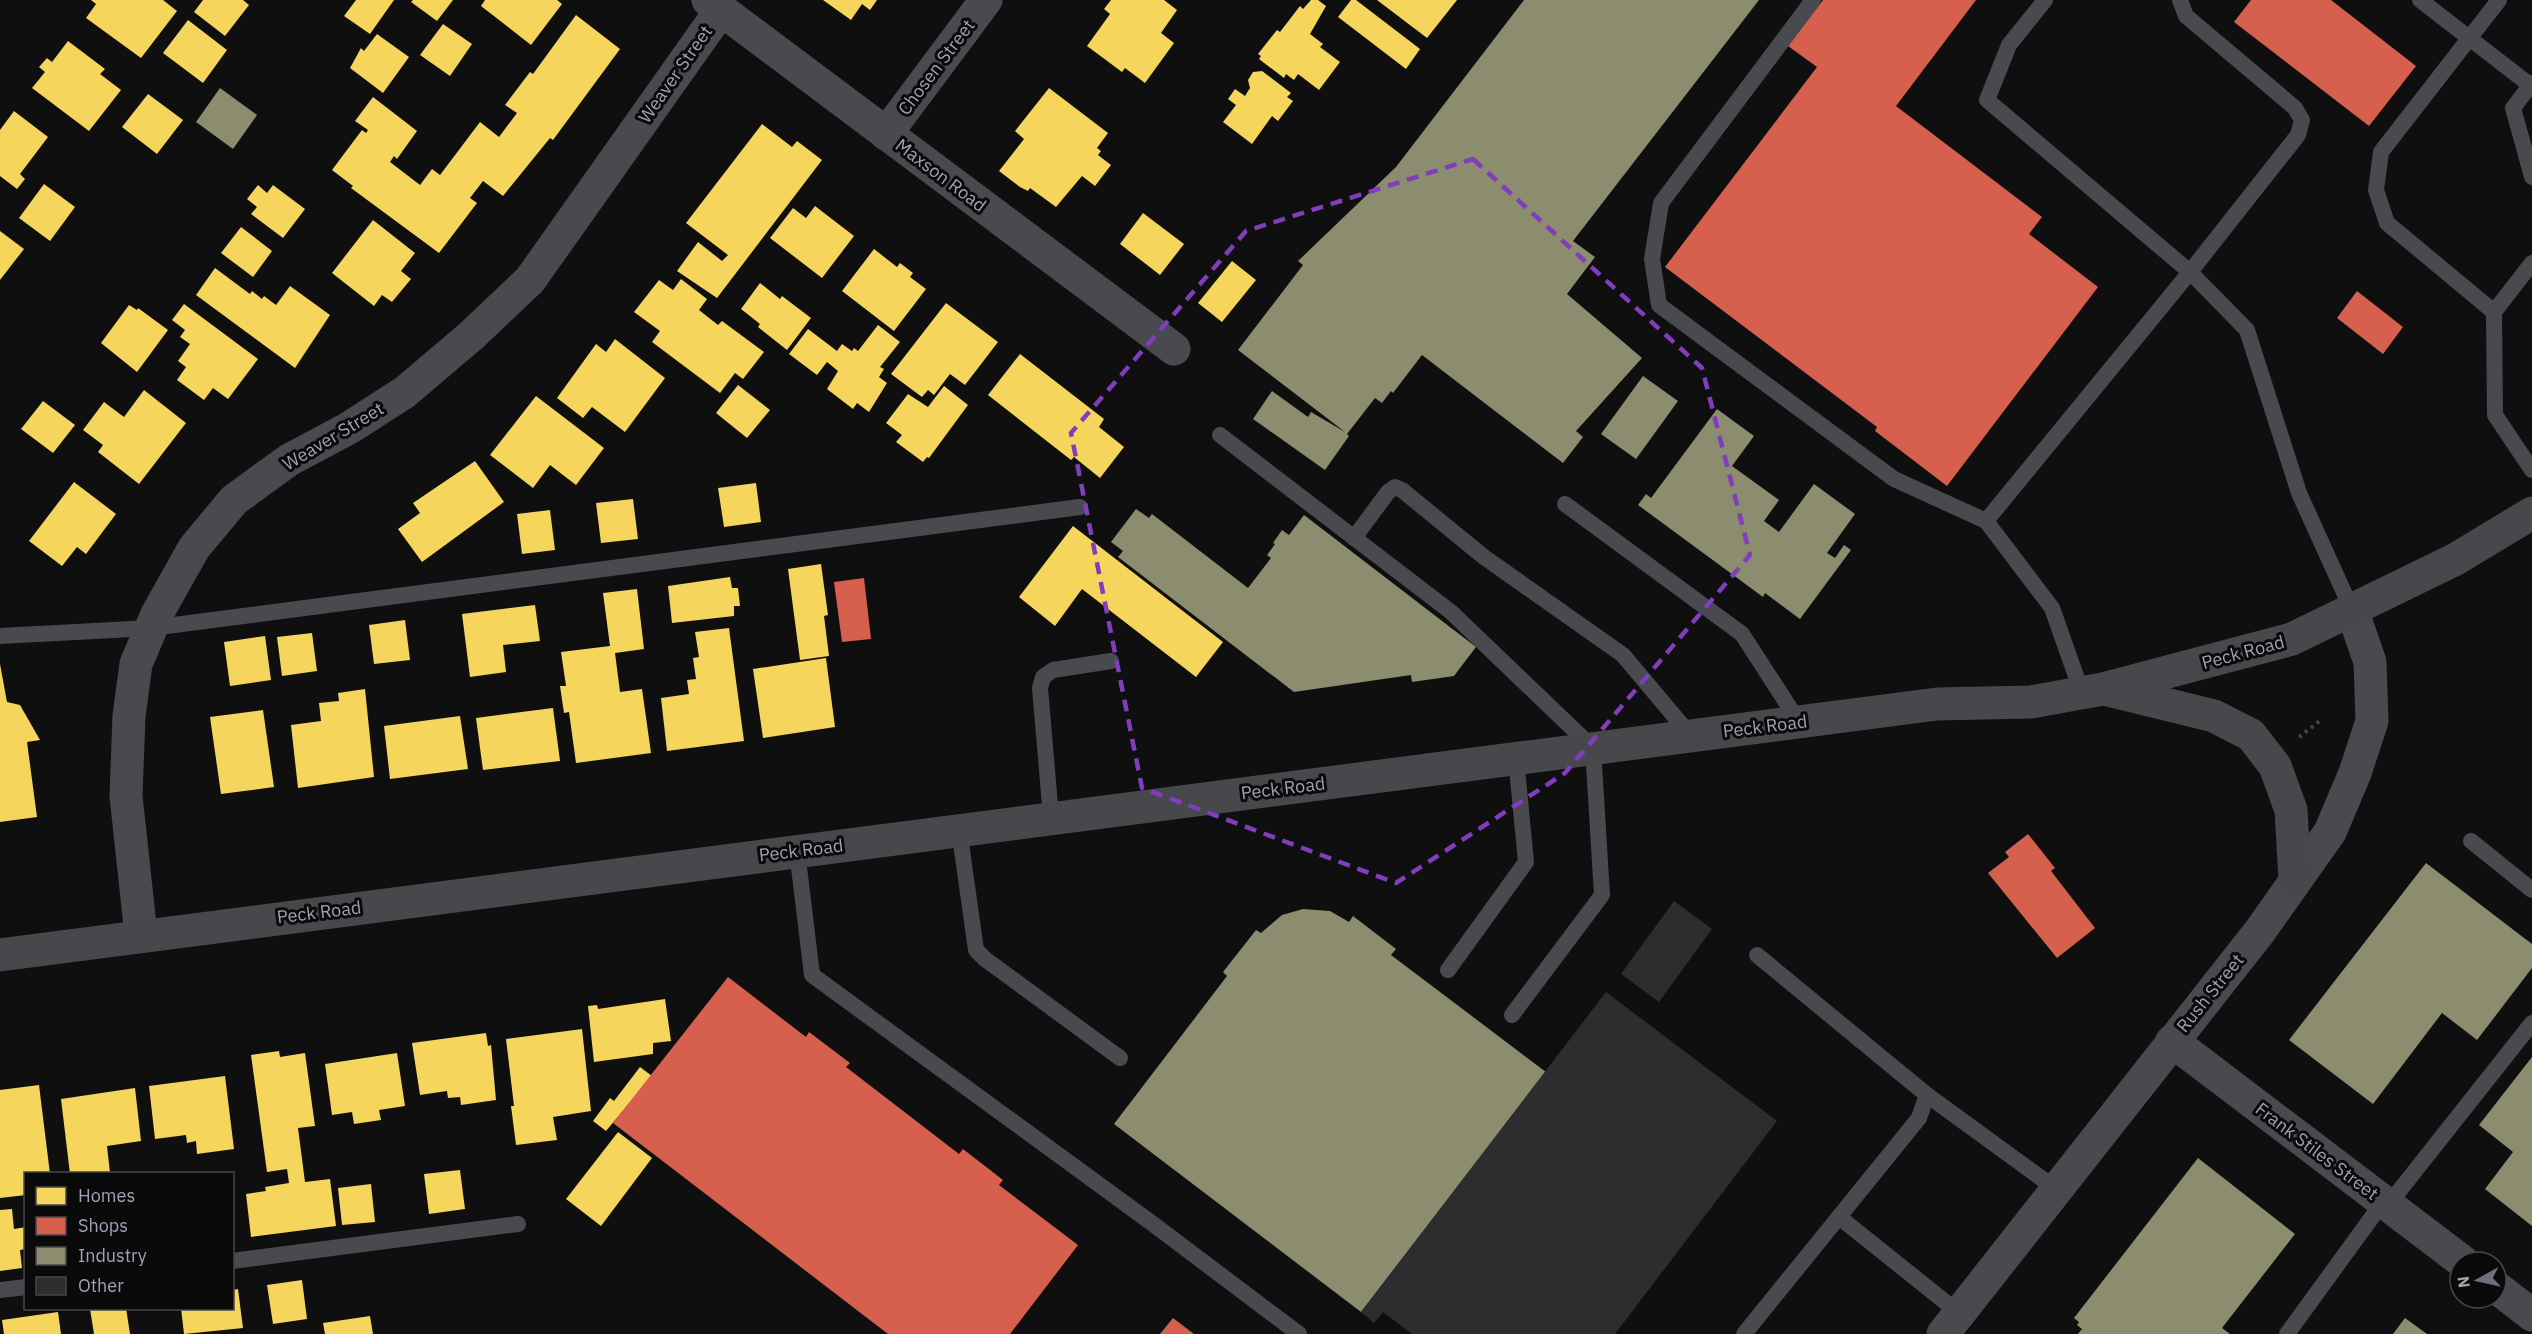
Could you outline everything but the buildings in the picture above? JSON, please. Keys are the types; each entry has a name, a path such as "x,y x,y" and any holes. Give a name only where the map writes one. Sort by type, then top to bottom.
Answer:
{"main road":[{"name":"Peck Road","path":"0,955 1936,704 2031,702 2093,691 2292,639 2456,559 2532,513"},
{"path":"2093,691 2214,716 2251,735 2275,766 2291,810 2295,880"}],"street":[{"name":"Chosen Street","path":"886,134 986,0"},
{"name":"Maxson Road","path":"715,5 1174,349"},
{"name":"Weaver Street","path":"141,935 126,796 129,716 136,664 151,628 194,548 234,500 289,459 350,428 405,392 472,335 530,280 715,5"},
{"name":"Rush Street","path":"1951,1324 2260,931 2330,831 2355,773 2372,721 2370,663 2352,610"},
{"name":"Frank Stiles Street","path":"2172,1041 2448,1251"},
{"path":"2508,1296 2532,1315"}],"lane":[{"path":"1814,0 1661,203 1652,259 1659,305 1894,479 1986,521 2052,608 2093,691"},
{"path":"2045,0 2009,45 1987,100 2190,272 2247,330 2299,493 2352,610"},
{"path":"1986,521 2190,272 2298,135 2302,120 2295,108 2186,16 2180,0"},
{"path":"2420,0 2531,84 2513,108 2532,177"},
{"path":"2494,312 2387,222 2376,190 2381,152 2499,0"},
{"path":"2532,263 2494,312 2494,415 2532,470"},
{"path":"1220,435 1451,612 1593,748 1602,895 1512,1015"},
{"path":"1354,538 1388,492 1395,487 1402,490 1484,556 1623,655 1691,736"},
{"path":"1564,504 1742,634 1799,722"},
{"path":"0,636 151,628 1080,507"},
{"path":"1051,817 1040,688 1043,677 1053,670 1111,661"},
{"path":"1448,970 1526,862 1516,758"},
{"path":"959,829 976,950 985,959 1120,1058"},
{"path":"2471,841 2532,890"},
{"path":"798,851 812,975 1153,1224 1299,1334"},
{"path":"1757,955 1927,1095 2056,1189"},
{"path":"2287,1334 2385,1203 2532,1023"},
{"path":"1744,1334 1919,1118 1927,1095"},
{"path":"1839,1217 1951,1324"},
{"path":"234,1261 518,1224"},
{"path":"0,1290 24,1287"}],"path":[{"path":"2296,740 2321,720"}],"highlighted area":[{"path":"1473,159 1702,368 1750,555 1565,773 1396,883 1142,788 1071,433 1246,231"}]}
